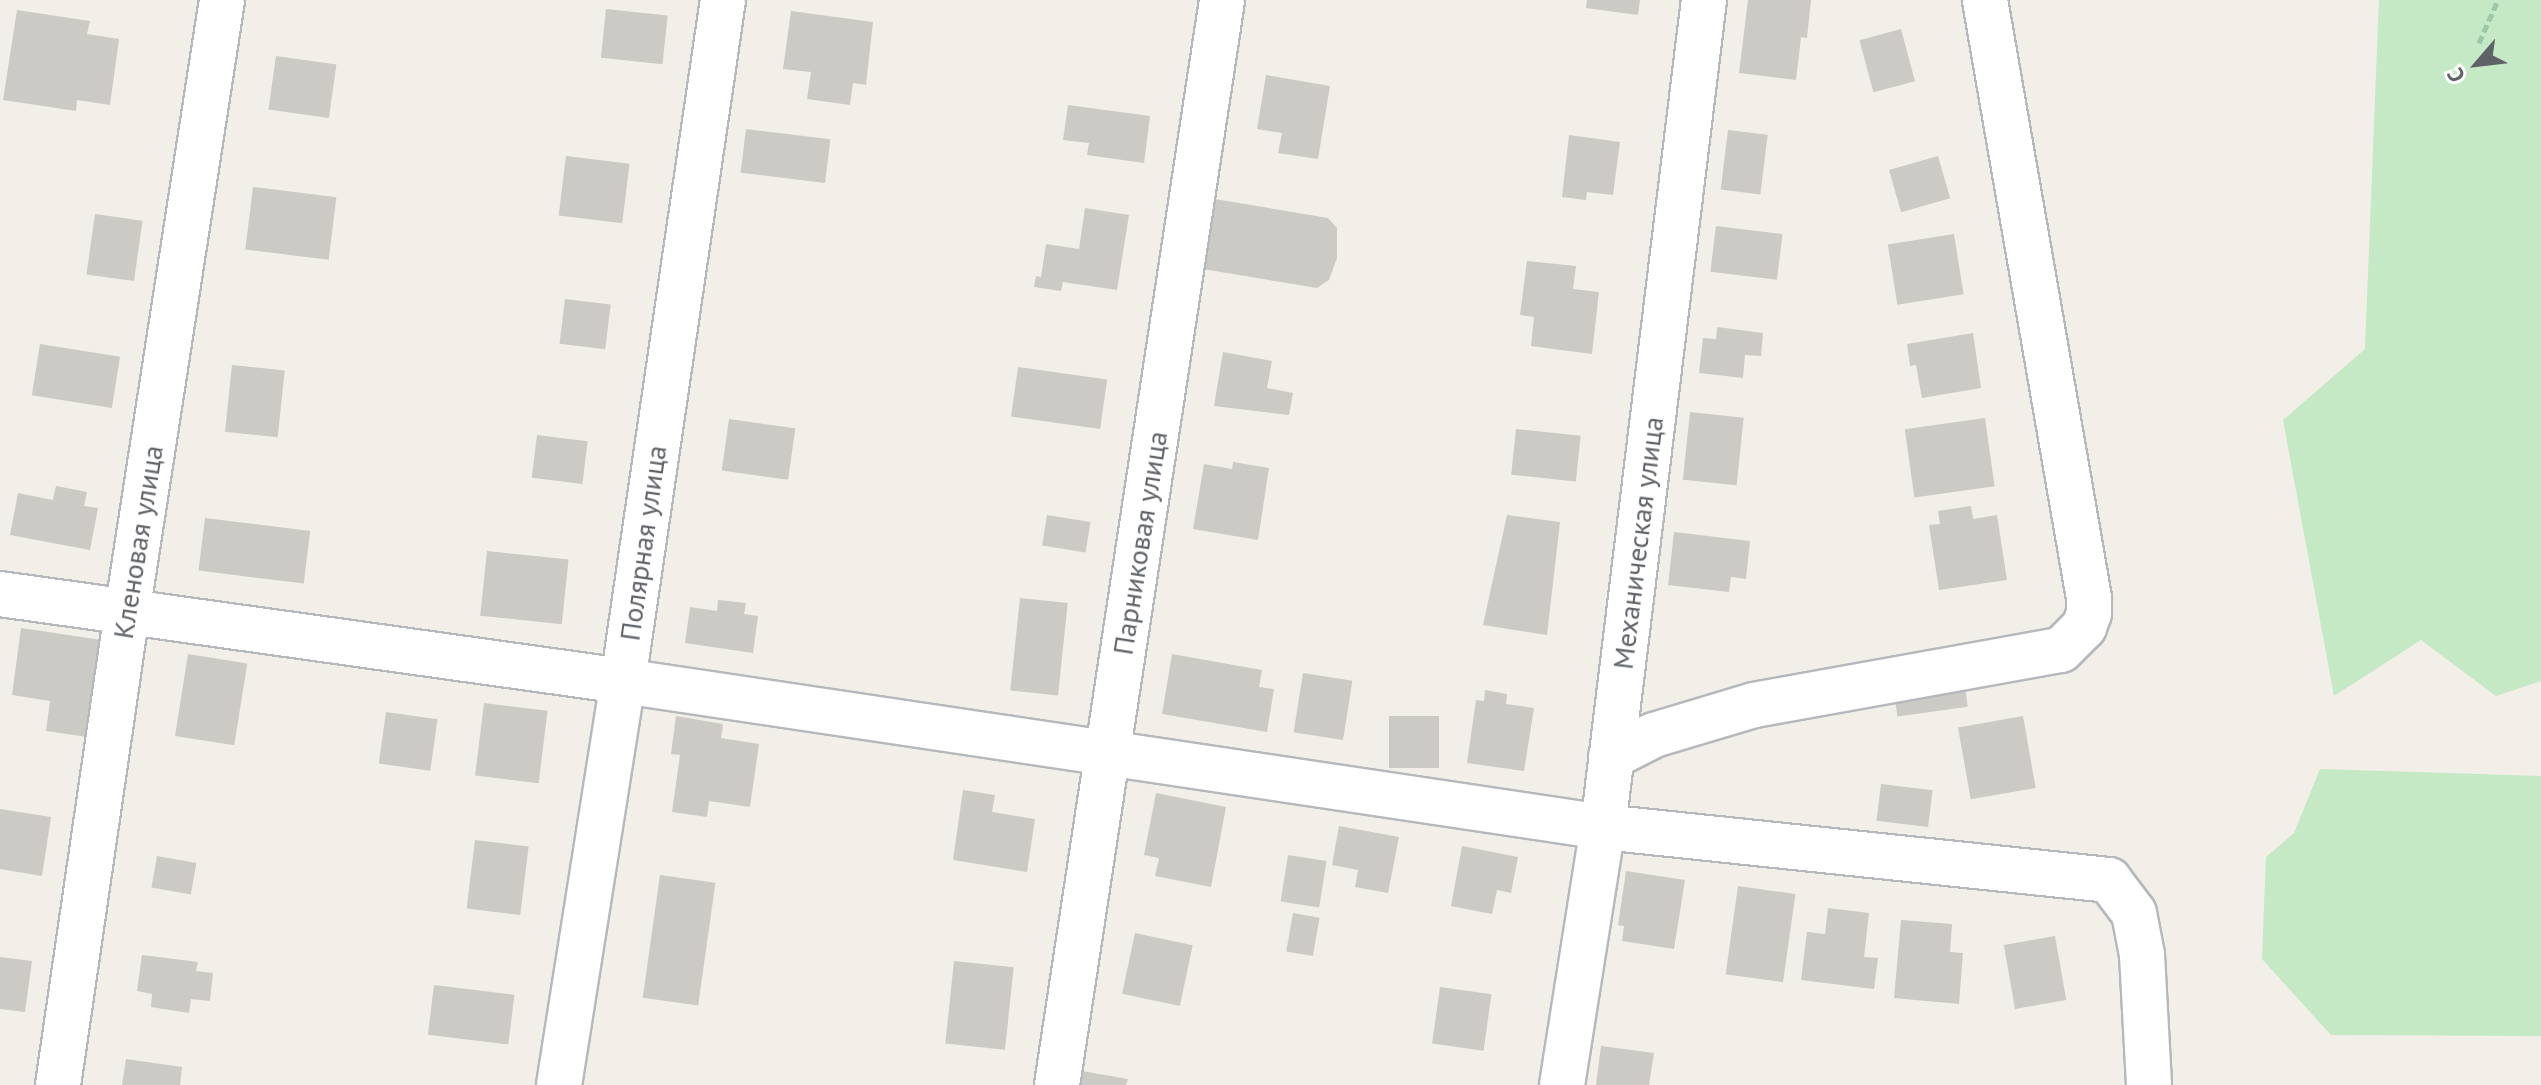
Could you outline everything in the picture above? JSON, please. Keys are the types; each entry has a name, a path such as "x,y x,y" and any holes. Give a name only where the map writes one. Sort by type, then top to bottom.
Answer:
{"street":[{"name":"Кленовая улица","path":"58,1085 222,0"},
{"name":"Полярная улица","path":"559,1085 623,681 723,0"},
{"name":"Парниковая улица","path":"1057,1085 1222,0"},
{"name":"Механическая улица","path":"1562,1085 1603,827 1704,0"},
{"path":"1611,757 1654,735 1754,705 2061,650 2084,627 2089,613 2089,598 1985,0"},
{"path":"0,594 623,681 1603,827 2109,880 2134,913 2142,955 2149,1085"}],"path":[{"path":"2479,43 2498,0"}],"green space":[{"path":"2379,0 2541,0 2541,681 2496,696 2421,640 2334,696 2283,420 2365,349"},
{"path":"2320,769 2541,776 2541,1036 2331,1035 2262,959 2266,857 2294,833"}],"building":[{"path":"1587,0 1640,0 1638,15 1586,8"},
{"path":"1748,0 1811,0 1807,38 1801,37 1796,80 1739,73"},
{"path":"606,9 668,15 663,64 601,58"},
{"path":"17,10 90,21 87,34 119,39 110,105 77,100 76,111 3,100"},
{"path":"791,11 873,22 866,85 853,83 850,105 807,99 811,72 783,69"},
{"path":"1901,29 1915,81 1873,92 1859,40"},
{"path":"276,56 336,64 329,118 268,109"},
{"path":"1266,75 1330,86 1318,159 1278,153 1282,133 1257,129"},
{"path":"1068,105 1150,116 1144,163 1087,155 1089,143 1063,140"},
{"path":"746,129 830,139 825,183 741,173"},
{"path":"1728,130 1768,135 1760,194 1721,190"},
{"path":"1569,135 1620,142 1613,195 1587,192 1586,200 1562,197"},
{"path":"566,156 630,164 622,223 559,216"},
{"path":"1938,156 1950,198 1901,212 1889,170"},
{"path":"253,187 336,197 329,260 245,250"},
{"path":"1215,199 1328,218 1337,228 1337,258 1329,280 1317,288 1203,269"},
{"path":"1085,208 1129,215 1117,290 1063,282 1061,291 1034,287 1036,276 1041,277 1046,244 1079,249"},
{"path":"95,214 143,221 134,281 87,274"},
{"path":"1716,226 1783,234 1777,280 1710,272"},
{"path":"1954,234 1964,294 1897,305 1888,244"},
{"path":"1527,261 1576,266 1573,289 1599,292 1592,354 1531,346 1534,317 1520,315"},
{"path":"565,299 611,305 605,349 560,344"},
{"path":"1717,327 1763,333 1761,356 1745,355 1743,378 1699,373 1703,338 1716,339"},
{"path":"1973,333 1981,388 1922,398 1916,365 1910,366 1907,344"},
{"path":"40,344 120,357 112,408 32,395"},
{"path":"1223,352 1272,361 1267,388 1293,393 1289,415 1214,406"},
{"path":"232,365 285,371 278,437 225,432"},
{"path":"1018,367 1107,380 1100,429 1011,417"},
{"path":"1690,412 1744,418 1737,485 1683,480"},
{"path":"1985,418 1995,486 1914,498 1905,429"},
{"path":"729,419 795,428 788,480 722,470"},
{"path":"1516,429 1581,436 1576,482 1511,475"},
{"path":"537,435 588,441 582,484 532,478"},
{"path":"1233,462 1269,468 1258,540 1193,529 1204,464 1232,469"},
{"path":"56,486 87,492 84,506 98,508 90,550 10,535 18,493 53,500"},
{"path":"1971,506 1973,519 1997,515 2007,580 1939,590 1929,525 1940,524 1938,511"},
{"path":"1047,515 1090,522 1086,553 1042,546"},
{"path":"1507,515 1560,522 1547,635 1483,625"},
{"path":"205,518 310,531 304,584 199,571"},
{"path":"1674,532 1750,541 1746,579 1731,577 1729,592 1668,585"},
{"path":"487,551 569,560 562,624 480,616"},
{"path":"1020,598 1068,603 1058,696 1010,690"},
{"path":"718,600 746,603 744,614 758,616 753,653 685,643 690,607 717,611"},
{"path":"21,628 102,640 88,737 46,731 50,701 12,695"},
{"path":"188,654 247,663 234,745 175,736"},
{"path":"1172,654 1262,670 1259,687 1274,689 1267,732 1162,714"},
{"path":"1303,673 1352,681 1343,740 1294,732"},
{"path":"1964,680 1968,707 1897,717 1894,690"},
{"path":"1485,690 1507,694 1506,704 1534,708 1524,771 1467,763 1476,700 1484,701"},
{"path":"484,703 548,711 539,783 475,775"},
{"path":"386,712 437,719 430,771 379,763"},
{"path":"676,716 723,724 721,738 759,744 750,807 709,801 707,817 672,812 680,755 671,754"},
{"path":"1389,716 1439,716 1439,768 1389,768"},
{"path":"2023,716 2036,788 1971,799 1958,727"},
{"path":"1881,784 1933,790 1928,827 1876,821"},
{"path":"963,790 995,795 992,812 1035,819 1027,872 953,860"},
{"path":"1156,793 1226,807 1211,887 1155,876 1159,858 1144,855"},
{"path":"0,809 51,817 42,876 0,869"},
{"path":"1339,826 1399,837 1388,893 1355,887 1358,870 1332,865"},
{"path":"475,840 529,847 520,915 467,908"},
{"path":"1462,846 1518,857 1511,893 1497,890 1492,914 1451,906"},
{"path":"1288,855 1327,861 1319,908 1281,901"},
{"path":"157,856 196,863 191,894 151,888"},
{"path":"1626,871 1685,880 1674,949 1622,941 1624,926 1618,925"},
{"path":"660,875 715,883 698,1006 643,998"},
{"path":"1738,886 1795,894 1783,982 1726,974"},
{"path":"1828,908 1869,913 1864,957 1878,958 1874,989 1801,980 1807,932 1825,934"},
{"path":"1293,913 1320,918 1313,956 1286,951"},
{"path":"1901,920 1952,924 1950,952 1963,953 1959,1004 1894,998"},
{"path":"1135,933 1193,945 1180,1006 1122,994"},
{"path":"2055,936 2066,1000 2015,1009 2004,945"},
{"path":"142,955 198,962 196,971 213,973 210,1001 191,999 189,1013 151,1007 152,994 137,991"},
{"path":"0,957 32,961 25,1012 0,1009"},
{"path":"954,961 1014,967 1005,1050 945,1044"},
{"path":"434,985 514,995 508,1044 428,1035"},
{"path":"1440,987 1491,994 1484,1051 1432,1043"},
{"path":"1601,1046 1654,1053 1649,1085 1596,1085"},
{"path":"126,1059 182,1067 180,1085 122,1085"},
{"path":"1082,1071 1128,1079 1126,1085 1080,1085"}]}
